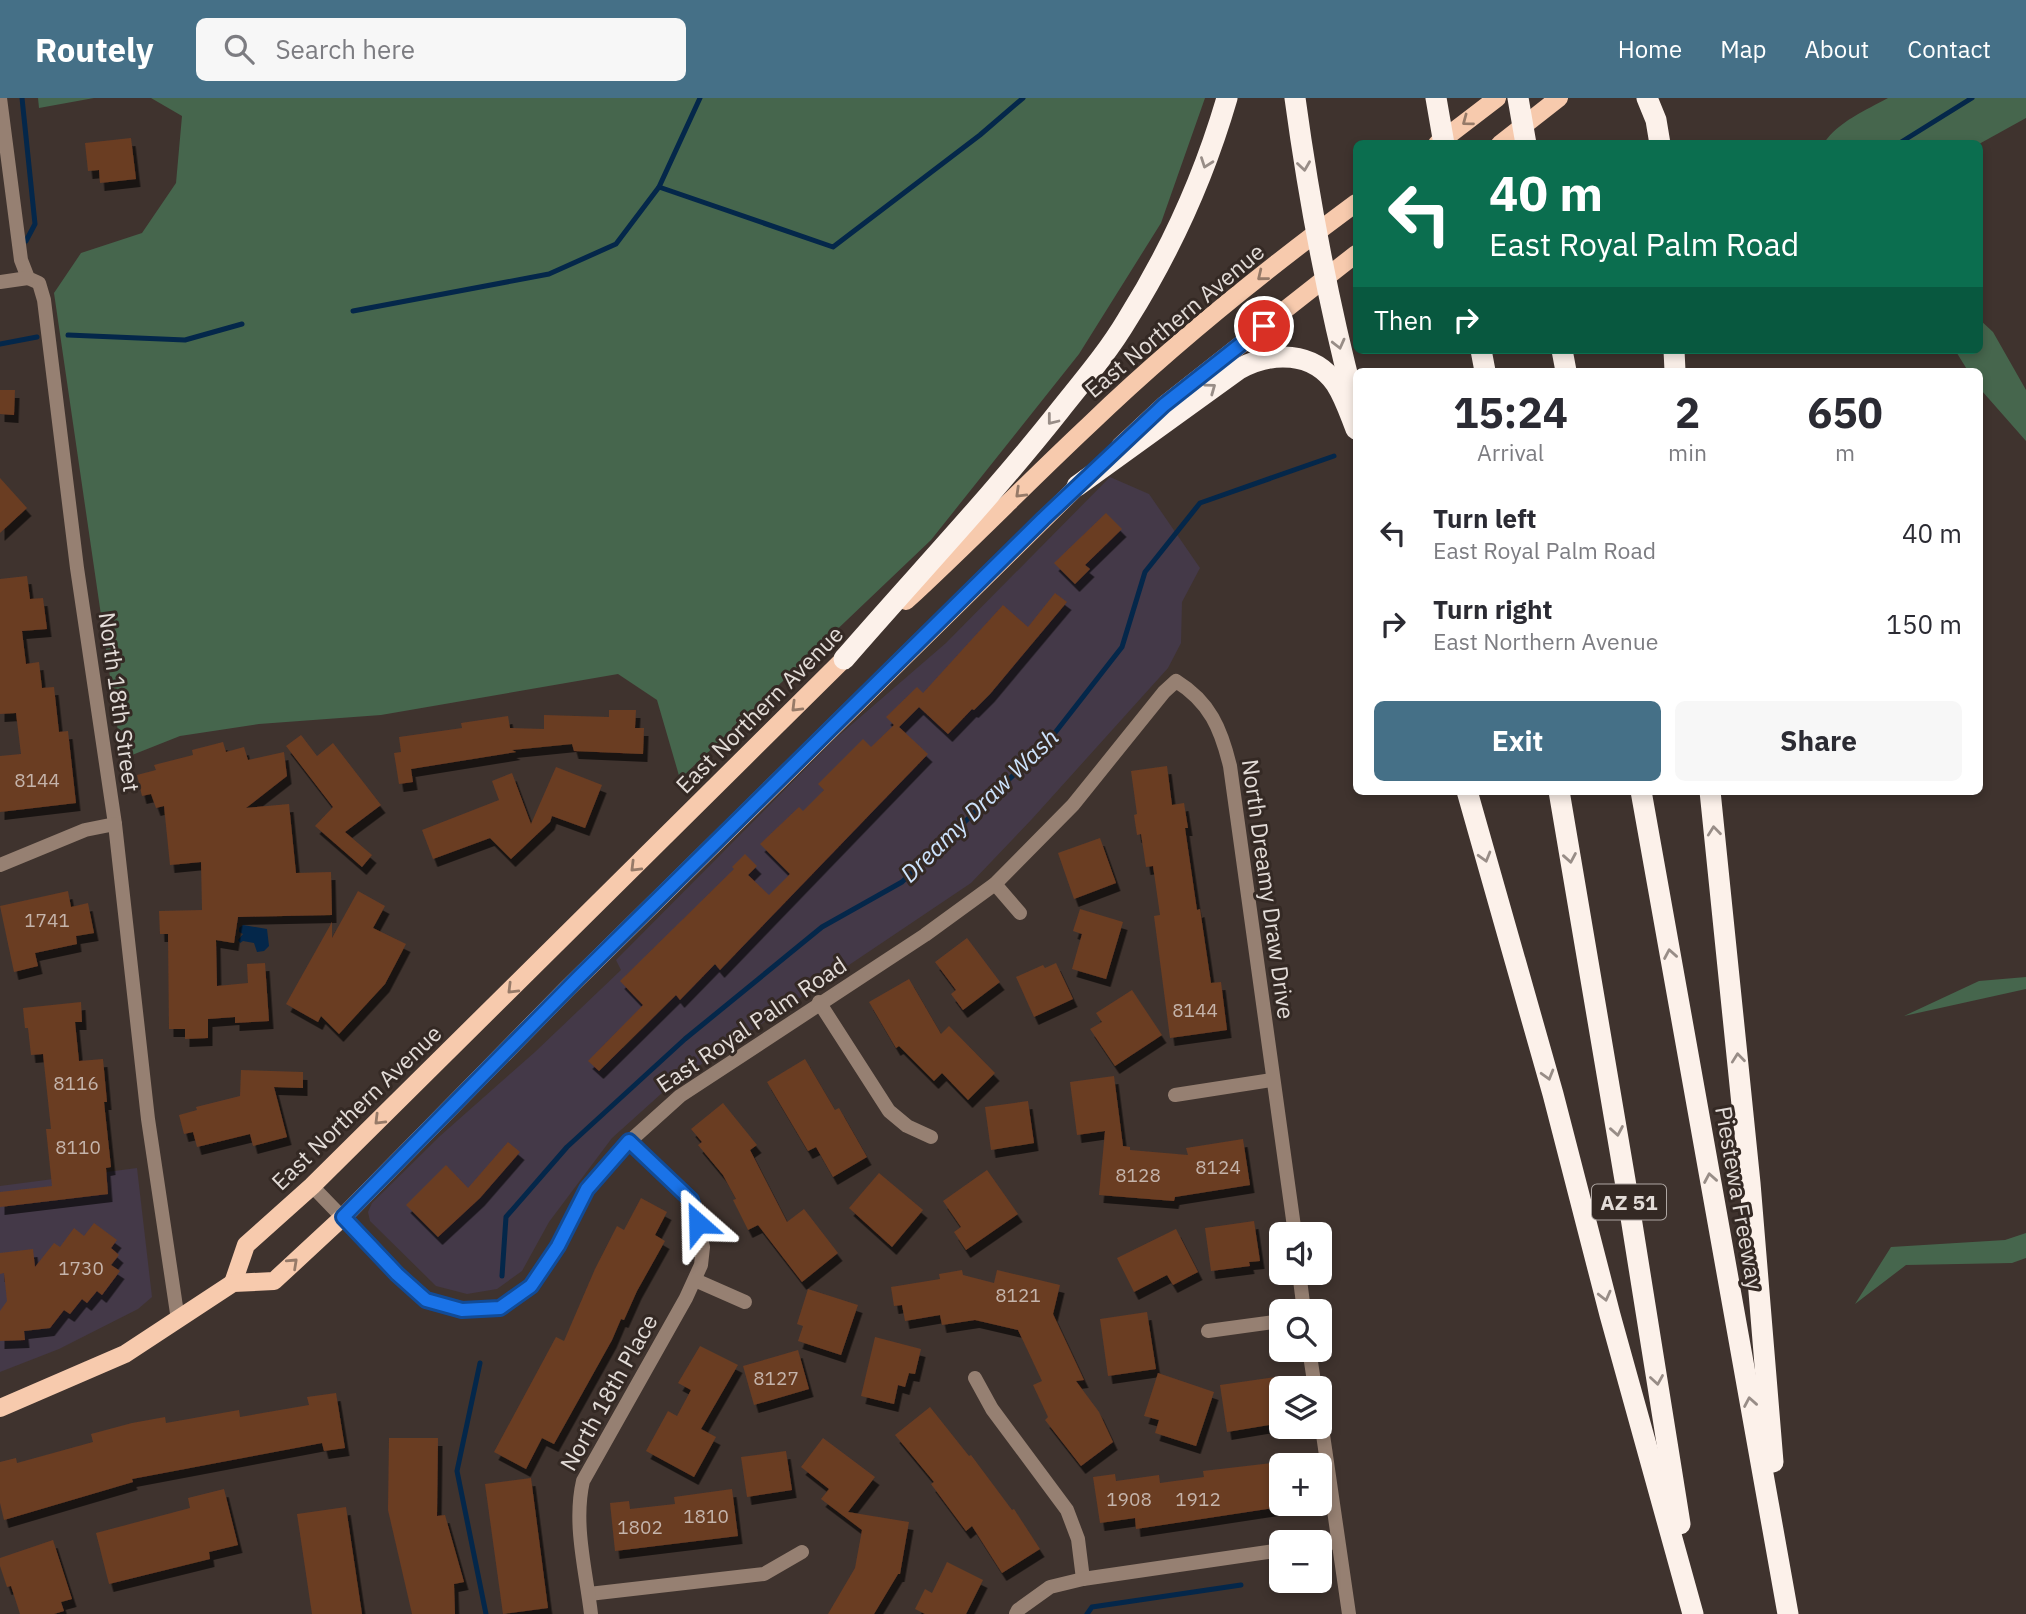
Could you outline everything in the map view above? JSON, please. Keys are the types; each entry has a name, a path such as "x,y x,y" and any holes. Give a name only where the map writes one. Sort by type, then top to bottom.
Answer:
{"highway":[{"path":"844,659 1004,480 1126,323 1194,195 1227,98"},
{"path":"1294,98 1324,279 1353,397"},
{"path":"1436,98 1443,140"},
{"path":"1518,98 1525,140"},
{"path":"1647,98 1660,140"},
{"path":"1661,140 1663,98"},
{"path":"1077,486 1239,369 1263,358 1298,358 1324,371 1340,392 1353,422"},
{"path":"1468,795 1553,1094 1613,1327 1694,1614"},
{"name":"AZ 51","path":"1560,795 1625,1180 1694,1614"},
{"name":"Piestewa Freeway","path":"1642,795 1788,1614"},
{"path":"1710,795 1750,1183 1784,1590"}],"main road":[{"path":"1442,140 1497,98"},
{"path":"1505,140 1559,98"},
{"name":"East Northern Avenue","path":"233,1283 246,1245 312,1186 844,659 1151,367 1353,205"},
{"path":"0,1408 125,1354 233,1283 274,1281 343,1217 574,982 1077,486 1164,405 1353,256"}],"street":[{"name":"North 18th Street","path":"0,98 21,260 28,278 39,283 44,300 77,568 114,824 148,1119 178,1320"},
{"path":"5,281 28,278"},
{"name":"East Royal Palm Road","path":"312,1186 397,1274 426,1300 462,1310 500,1308 531,1286 558,1246 587,1189 629,1141 680,1096 925,935 995,884 1073,805 1164,692 1176,681"},
{"name":"North Dreamy Draw Drive","path":"1176,681 1192,691 1214,718 1230,766 1292,1222"},
{"path":"0,866 85,830 114,824"},
{"path":"995,884 1020,913"},
{"path":"820,1002 889,1111 907,1126 931,1137"},
{"path":"1175,1095 1272,1080"},
{"name":"North 18th Place","path":"591,1614 579,1518 583,1481 695,1280 701,1265 703,1247 691,1200 629,1141"},
{"path":"695,1280 745,1302"},
{"path":"1208,1331 1269,1323"},
{"path":"975,1378 992,1409 1067,1510 1078,1539 1083,1579"},
{"path":"1324,1439 1349,1614"},
{"path":"1332,1543 1338,1542"},
{"path":"589,1594 764,1574 802,1552"},
{"path":"1016,1614 1050,1587 1083,1579 1269,1552"}],"shaded area":[{"path":"1110,477 1149,494 1200,568 1182,602 1181,643 1168,668 971,883 672,1084 612,1138 549,1222 522,1271 497,1289 467,1294 436,1286 370,1221 368,1212 372,1203 440,1136 535,1052 621,970 616,960 836,738 946,643"},
{"path":"137,1168 152,1297 138,1309 59,1349 0,1372 0,1186"}],"green space":[{"path":"38,98 94,98 39,108"},
{"path":"151,98 1205,98 1161,223 1079,354 931,540 680,779 657,700 618,674 381,715 259,724 180,736 122,759 54,293 81,253 142,233 176,183 182,116"},
{"path":"1888,98 2026,98 2026,118 1983,142 1827,140 1862,112"},
{"path":"1983,323 1993,332 2026,390 2026,441 1983,393 1983,368 1966,368 1957,354 1983,354"},
{"path":"2026,977 2026,989 1904,1016 1979,981"},
{"path":"2026,1233 2026,1258 2012,1263 1906,1265 1855,1304 1891,1247 2005,1240"}],"water":[{"path":"243,925 267,929 269,946 264,951 257,952 254,943 240,943 238,940 243,934 239,932 239,928"}],"building":[{"path":"131,138 136,179 100,183 99,170 88,171 85,143"},
{"path":"0,390 15,390 14,415 0,414"},
{"path":"0,478 27,508 0,533"},
{"path":"1106,513 1122,529 1085,565 1090,569 1075,584 1054,563"},
{"path":"27,576 30,599 43,598 47,629 22,631 26,664 39,662 42,688 54,687 59,732 68,731 76,803 0,812 0,756 21,754 16,713 0,714 0,579"},
{"path":"1055,593 1067,602 990,694 948,734 919,707 899,727 928,754 720,970 715,964 680,1000 676,995 599,1071 588,1061 643,1005 620,981 734,869 732,867 745,854 757,866 748,875 769,895 790,874 760,844 799,807 803,811 824,790 818,784 863,739 871,747 894,725 886,717 917,687 923,693 1003,605 1028,627"},
{"path":"609,710 636,710 635,728 644,728 643,754 574,751 572,744 512,750 516,752 411,769 413,782 399,784 394,753 401,752 399,737 462,728 461,723 508,716 510,728 544,729 544,715 609,717"},
{"path":"301,735 317,756 333,743 381,805 345,832 372,855 362,867 315,826 333,807 286,746"},
{"path":"223,742 226,752 244,747 248,760 284,752 287,776 246,808 289,804 296,873 331,872 332,915 238,917 234,943 216,940 217,986 248,983 247,964 265,963 269,1021 235,1023 235,1017 208,1019 208,1038 185,1039 185,1029 169,1029 168,934 160,934 159,911 202,910 201,862 170,865 164,806 156,808 151,794 142,796 137,775 156,770 154,765 193,755 192,750"},
{"path":"1167,766 1172,805 1184,803 1197,910 1200,909 1211,983 1221,982 1227,1030 1170,1038 1154,916 1160,915 1153,866 1146,867 1141,834 1137,835 1131,771"},
{"path":"556,767 602,785 585,828 552,816 550,822 511,859 490,838 433,859 422,830 499,800 492,781 512,773 531,824"},
{"path":"1100,838 1116,883 1074,899 1058,853"},
{"path":"68,891 71,907 88,903 94,933 76,936 77,944 35,953 38,966 14,972 0,906"},
{"path":"358,891 385,906 373,928 406,944 385,984 339,1034 321,1016 318,1022 286,1004 332,922 332,938"},
{"path":"1080,909 1123,922 1106,979 1072,969 1082,934 1073,931"},
{"path":"967,938 1000,982 963,1010 951,994 956,990 935,962"},
{"path":"1056,963 1073,999 1034,1017 1016,977 1043,965 1045,968"},
{"path":"909,979 941,1034 949,1026 995,1073 968,1100 942,1073 934,1081 899,1046 896,1048 869,1002"},
{"path":"1132,990 1162,1035 1115,1066 1090,1029 1102,1022 1096,1013"},
{"path":"81,1002 82,1022 75,1022 79,1061 103,1059 107,1102 104,1102 111,1167 106,1168 108,1194 0,1207 0,1192 52,1186 46,1129 51,1129 43,1054 31,1055 23,1008"},
{"path":"805,1059 835,1110 839,1108 867,1157 833,1177 816,1147 808,1151 767,1082"},
{"path":"241,1070 303,1072 303,1088 274,1087 287,1137 253,1146 250,1134 197,1147 193,1132 184,1134 179,1115 197,1110 196,1107 240,1096"},
{"path":"1114,1076 1123,1146 1130,1147 1130,1150 1188,1155 1186,1148 1243,1139 1250,1185 1175,1197 1174,1201 1099,1195 1105,1131 1077,1135 1070,1082"},
{"path":"1028,1101 1034,1143 991,1150 985,1107"},
{"path":"723,1103 757,1145 750,1150 787,1222 804,1209 838,1253 802,1282 758,1225 748,1230 723,1175 698,1145 702,1142 691,1129"},
{"path":"508,1142 520,1152 480,1198 438,1237 406,1205 446,1165 468,1188"},
{"path":"987,1170 1018,1214 966,1250 954,1232 961,1227 943,1201"},
{"path":"879,1173 923,1210 892,1247 849,1208"},
{"path":"641,1198 667,1212 655,1235 665,1241 554,1444 542,1438 526,1469 494,1452 556,1337 564,1341 617,1226 624,1230"},
{"path":"1254,1221 1260,1261 1249,1262 1250,1266 1211,1271 1205,1228"},
{"path":"94,1223 117,1240 111,1248 119,1255 111,1265 120,1271 102,1295 97,1291 87,1303 82,1299 70,1314 64,1310 50,1328 24,1331 25,1340 0,1341 0,1311 7,1301 4,1273 0,1274 0,1253 33,1249 35,1267 54,1243 60,1247 74,1228 84,1236"},
{"path":"1176,1229 1198,1272 1173,1285 1167,1275 1134,1292 1117,1258"},
{"path":"962,1270 963,1275 994,1283 997,1270 1060,1285 1053,1314 1084,1380 1076,1381 1099,1412 1113,1442 1081,1466 1045,1420 1048,1417 1033,1385 1042,1381 1018,1330 975,1320 942,1325 940,1315 905,1321 902,1305 894,1306 891,1287 940,1279 939,1274"},
{"path":"808,1289 858,1305 841,1355 798,1341 803,1326 797,1324"},
{"path":"1147,1312 1156,1369 1108,1376 1100,1319"},
{"path":"875,1337 921,1349 915,1374 909,1373 905,1387 898,1385 894,1404 861,1396"},
{"path":"700,1346 738,1365 701,1429 716,1437 694,1477 646,1451 668,1411 677,1416 691,1390 678,1383"},
{"path":"798,1350 809,1389 754,1405 743,1366"},
{"path":"1158,1373 1214,1392 1196,1446 1155,1433 1159,1420 1144,1416"},
{"path":"1269,1378 1269,1425 1227,1432 1220,1385"},
{"path":"336,1393 345,1448 324,1451 322,1443 132,1479 133,1482 4,1520 0,1503 0,1462 16,1458 17,1463 93,1442 91,1434 132,1423 165,1417 166,1423 239,1410 240,1417 309,1405 307,1397"},
{"path":"930,1407 969,1456 971,1455 1012,1510 1014,1509 1040,1549 1002,1573 972,1526 966,1531 931,1484 934,1482 895,1435"},
{"path":"389,1438 438,1438 437,1516 445,1515 464,1582 454,1584 455,1614 412,1614 388,1510"},
{"path":"823,1438 875,1477 848,1512 909,1522 900,1574 874,1614 828,1614 855,1568 862,1530 821,1499 829,1489 801,1467"},
{"path":"786,1451 792,1490 747,1497 741,1457"},
{"path":"1269,1463 1269,1509 1136,1529 1135,1518 1100,1523 1093,1477 1115,1474 1116,1481 1159,1475 1160,1483 1204,1477 1203,1471"},
{"path":"531,1478 548,1608 503,1614 485,1484"},
{"path":"224,1489 238,1545 209,1552 210,1559 109,1584 96,1533 190,1508 188,1498"},
{"path":"732,1489 738,1536 615,1551 610,1503 629,1501 630,1509 675,1504 674,1497"},
{"path":"346,1507 362,1614 312,1614 297,1514"},
{"path":"53,1540 72,1599 61,1602 64,1611 54,1614 20,1614 11,1586 7,1587 0,1558"},
{"path":"947,1562 983,1580 966,1614 925,1614 915,1609 925,1589 932,1593"}],"waterway":[{"path":"22,98 35,224 26,241"},
{"path":"353,311 549,274 616,244 659,187 700,98"},
{"path":"659,187 833,247 980,135 1023,98"},
{"name":"Dreamy Draw Wash","path":"1904,140 1972,98"},
{"path":"68,335 185,340 242,324"},
{"path":"0,344 37,337"},
{"name":"Dreamy Draw Wash","path":"502,1276 506,1217 567,1147 685,1039 822,927 902,882 1047,743 1122,647 1145,572 1200,503 1334,456"},
{"name":"Dreamy Draw Wash","path":"480,1363 457,1471 486,1614"},
{"path":"1087,1614 1092,1607 1241,1585"}],"route":[{"path":"698,1223 691,1200 629,1141 587,1189 558,1246 531,1286 500,1308 462,1310 426,1300 397,1274 343,1217 578,978 1043,519 1164,405 1264,326"}]}
